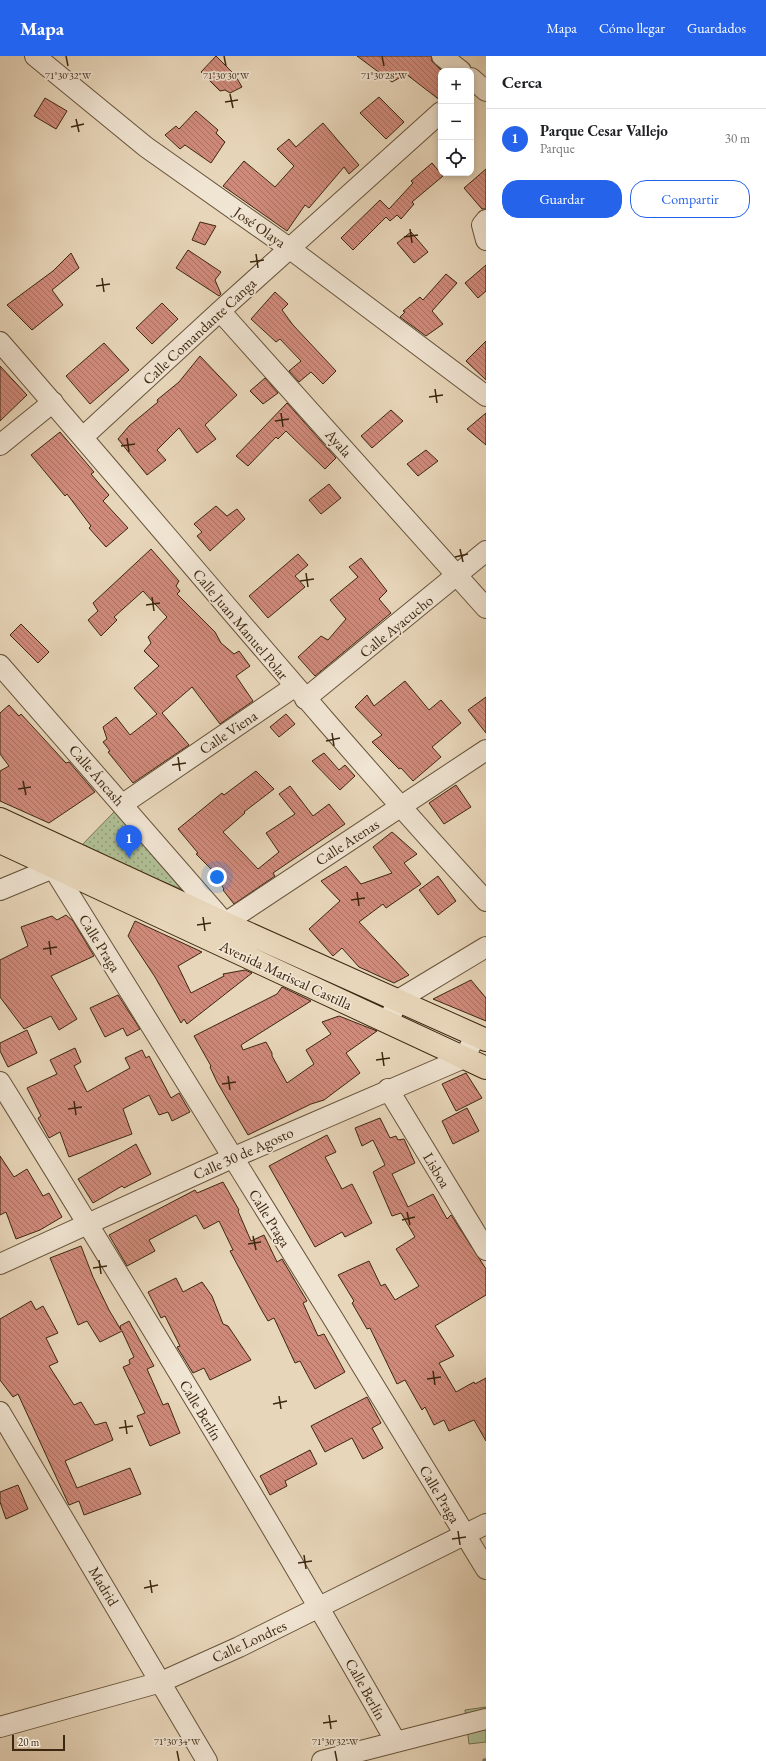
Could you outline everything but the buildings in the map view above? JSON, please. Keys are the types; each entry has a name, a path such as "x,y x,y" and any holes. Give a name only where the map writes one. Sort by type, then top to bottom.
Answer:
{"main road":[{"name":"Avenida Mariscal Castilla","path":"0,819 225,923 481,1037"},
{"name":"Avenida Mariscal Castilla","path":"0,842 53,868 486,1068"}],"street":[{"name":"José Olaya","path":"35,56 146,147 289,248 486,396"},
{"path":"442,56 475,80"},
{"name":"Calle Comandante Canga","path":"83,437 289,248 438,115"},
{"path":"486,220 482,225 486,240"},
{"name":"Ayala","path":"220,311 486,608"},
{"name":"Calle Juan Manuel Polar","path":"0,342 83,437 299,693 486,901"},
{"path":"0,445 53,402"},
{"name":"Calle Ayacucho","path":"299,693 458,575 486,551"},
{"name":"Calle Áncash","path":"0,665 123,804 225,923"},
{"name":"Calle Viena","path":"123,804 299,693"},
{"name":"Calle Atenas","path":"215,942 225,923 486,750"},
{"path":"0,890 53,868 69,851"},
{"name":"Calle Praga","path":"53,868 334,1320 486,1569"},
{"path":"388,1022 398,1000 486,947"},
{"path":"464,1058 481,1037"},
{"name":"Calle 30 de Agosto","path":"0,1264 232,1158 388,1089 464,1058"},
{"name":"Calle Berlín","path":"0,1082 88,1224 320,1607 396,1742"},
{"name":"Lisboa","path":"388,1089 486,1250"},
{"name":"Madrid","path":"0,1412 207,1761"},
{"name":"Calle Londres","path":"0,1727 161,1682 320,1607 486,1524"},
{"path":"322,1761 486,1719"}],"green space":[{"path":"115,811 181,889 79,848"},
{"path":"486,1707 486,1742 469,1744 465,1710"}],"place":[{"name":"Parque Cesar Vallejo","path":"129,858"}]}
